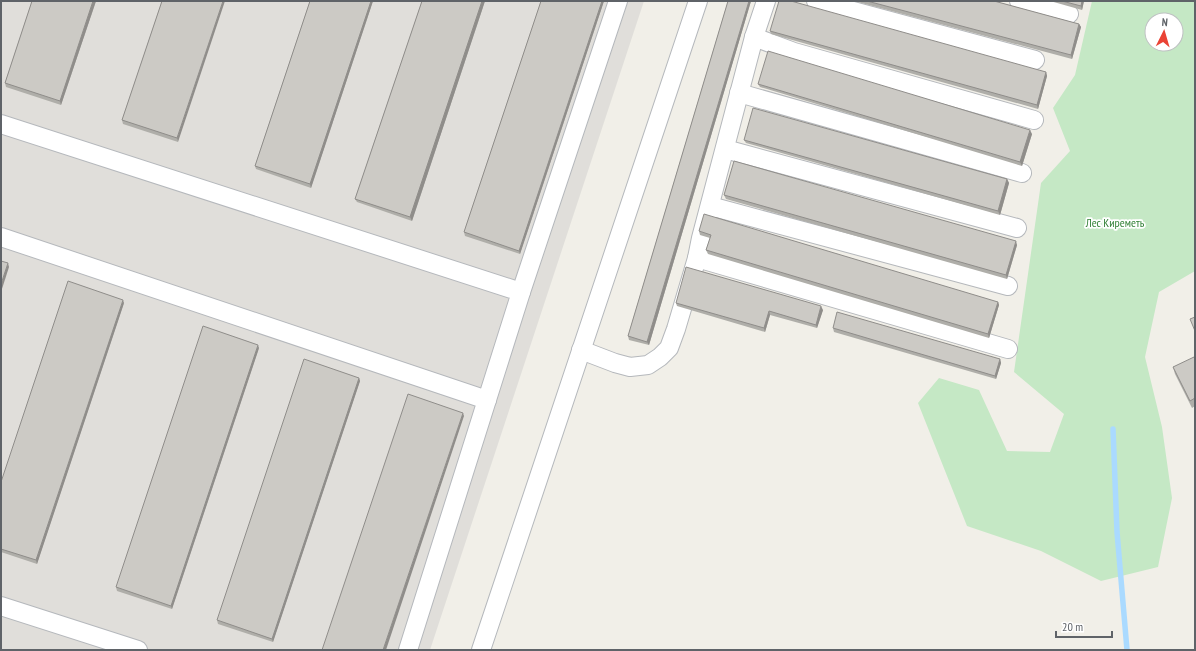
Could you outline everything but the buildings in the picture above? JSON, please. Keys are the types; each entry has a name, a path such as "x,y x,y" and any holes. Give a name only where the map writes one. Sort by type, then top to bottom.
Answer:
{"street":[{"path":"408,650 521,292 618,1"},
{"path":"481,650 698,1"},
{"path":"581,350 630,367 648,365 660,357 669,348 676,330 697,258 754,37 766,1"},
{"path":"816,1 1036,60"},
{"path":"1019,1 1069,14"},
{"path":"754,37 794,52 1034,120"},
{"path":"739,93 1022,173"},
{"path":"1,124 521,292"},
{"path":"725,149 1017,228"},
{"path":"710,206 1008,286"},
{"path":"1,237 487,400"},
{"path":"697,258 1008,349"},
{"path":"1,606 138,650"}],"shaded area":[{"path":"1,1 644,1 430,650 1,650"}],"green space":[{"name":"Лес Киреметь","path":"1092,1 1195,1 1195,271 1159,292 1145,357 1162,427 1172,498 1158,567 1101,581 1041,551 967,526 918,403 939,378 979,390 1007,451 1050,452 1064,414 1014,372 1041,183 1070,151 1053,108 1075,75"}],"waterway":[{"path":"1113,429 1117,532 1127,650"}]}
